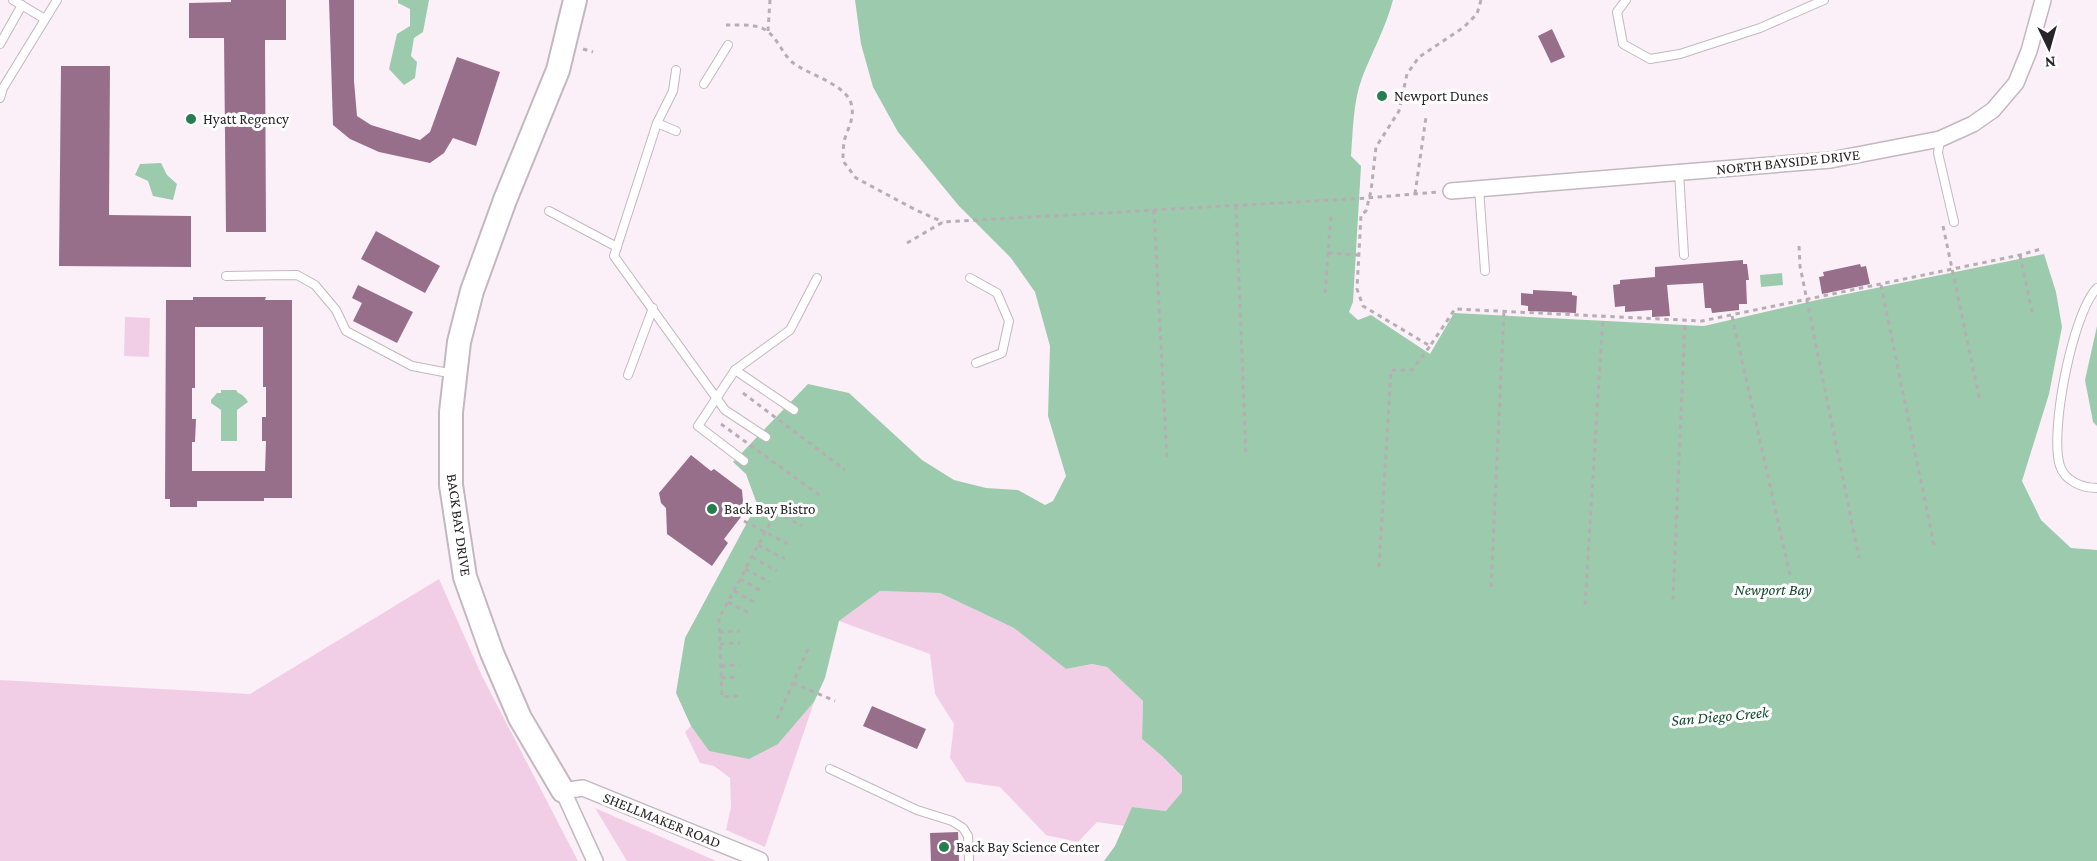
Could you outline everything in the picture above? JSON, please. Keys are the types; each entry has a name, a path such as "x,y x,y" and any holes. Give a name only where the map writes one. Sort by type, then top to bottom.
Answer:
{"street":[{"name":"BACK BAY DRIVE","path":"575,0 558,70 505,201 472,291 459,342 451,412 452,485 465,577 492,653 520,718 563,791 595,861"},
{"name":"NORTH BAYSIDE DRIVE","path":"1451,191 1831,160 1940,139 1972,124 1993,110 2016,83 2029,51 2043,0"},
{"name":"SHELLMAKER ROAD","path":"563,791 583,788 761,861"}],"lane":[{"path":"13,0 45,19"},
{"path":"0,99 3,88 57,0"},
{"path":"1626,0 1617,12 1623,44 1650,59 1680,54 1760,28 1824,0"},
{"path":"0,44 22,5"},
{"path":"704,84 728,45"},
{"path":"676,70 673,91 657,123 614,256 725,410 766,437"},
{"path":"657,123 676,131"},
{"path":"1940,139 1938,153 1954,222"},
{"path":"1679,172 1684,255"},
{"path":"1479,188 1485,271"},
{"path":"549,211 617,247"},
{"path":"226,276 297,275 315,285 336,310 346,331 412,366 456,375"},
{"path":"744,461 698,426 735,370 790,330 817,278"},
{"path":"970,278 997,293 1009,321 1002,353 976,363"},
{"path":"2097,288 2089,296 2070,345 2057,428 2060,465 2070,481 2089,488 2097,488"},
{"path":"628,375 653,308"},
{"path":"735,370 794,410"},
{"path":"830,769 917,810 952,821 963,828 968,836 969,861"}],"path":[{"path":"768,32 770,0"},
{"path":"1430,346 1363,306 1357,289 1362,215 1366,211 1371,191 1376,147 1399,111 1407,74 1419,57 1464,27 1477,14 1481,0"},
{"path":"726,25 760,27 773,34 780,48 792,62 848,95 852,117 851,128 844,139 843,161 856,178 943,222"},
{"path":"1415,194 1426,117"},
{"path":"907,243 943,222 1368,198 1451,191"},
{"path":"1236,205 1246,456"},
{"path":"1154,210 1167,460"},
{"path":"1325,293 1331,214"},
{"path":"1943,225 1980,400"},
{"path":"1799,246 1800,266 1859,558"},
{"path":"1379,567 1391,370 1412,370 1455,309 1702,321 1881,285 2041,249"},
{"path":"1328,253 1358,255"},
{"path":"2020,255 2033,316"},
{"path":"1881,285 1934,545"},
{"path":"1491,587 1504,311"},
{"path":"1585,605 1603,316"},
{"path":"1732,316 1790,575"},
{"path":"1673,600 1685,321"},
{"path":"743,393 845,470"},
{"path":"721,424 823,498"},
{"path":"738,696 722,697 719,618 776,512 802,526"},
{"path":"744,521 790,545"},
{"path":"758,545 784,559"},
{"path":"752,557 777,571"},
{"path":"745,569 770,582"},
{"path":"740,579 763,592"},
{"path":"733,591 756,603"},
{"path":"728,602 751,614"},
{"path":"719,632 740,631"},
{"path":"720,644 740,643"},
{"path":"777,719 809,646"},
{"path":"720,666 740,665"},
{"path":"721,678 739,677"},
{"path":"793,683 835,701"}],"shaded area":[{"path":"125,317 150,318 149,357 124,356"},
{"path":"439,579 482,676 578,861 0,861 0,680 250,694"},
{"path":"880,591 940,593 1014,628 1066,669 1092,664 1107,667 1143,701 1142,739 1182,776 1183,793 1166,811 1132,807 1124,826 1097,822 1078,842 1046,835 1000,787 966,782 950,758 954,724 935,694 930,654 839,621"},
{"path":"814,702 765,847 726,830 731,807 730,778 714,766 700,763 685,732 691,726 709,751 778,744"},
{"path":"595,808 714,860 715,861 627,861"}],"water":[{"path":"398,0 429,0 423,32 414,38 411,56 417,62 415,78 404,85 389,69 397,34 410,26 410,9 398,3"},
{"name":"Newport Bay","path":"855,0 1393,0 1362,78 1355,107 1351,156 1361,166 1353,302 1349,312 1358,320 1371,315 1430,354 1454,313 1704,326 1817,300 2044,254 2056,292 2062,327 2049,394 2022,481 2041,520 2071,548 2097,550 2097,861 1104,861 1115,846 1132,807 1166,811 1182,792 1182,776 1142,739 1143,701 1107,667 1092,664 1066,669 1014,628 940,593 880,591 839,621 825,678 814,702 778,744 749,759 709,751 691,726 676,693 685,638 757,504 746,474 733,462 808,384 849,393 922,460 954,480 986,488 1018,490 1045,505 1053,501 1066,476 1048,416 1050,346 1035,292 1011,258 959,206 898,132 873,87 861,44"},
{"path":"161,163 167,175 177,184 173,200 153,196 148,181 135,175 140,164"},
{"path":"1782,273 1783,285 1761,287 1760,275"},
{"path":"2097,326 2097,426 2093,422 2085,380"},
{"path":"221,390 236,390 248,402 237,410 237,441 221,441 221,410 211,403 211,400 217,393 221,393"}],"building":[{"path":"231,0 286,0 286,40 265,40 266,232 226,232 224,38 189,38 189,3 231,2"},
{"path":"329,0 354,0 354,81 357,116 371,125 420,140 430,132 457,57 500,72 476,146 453,138 444,153 430,163 379,152 350,139 333,125"},
{"path":"1552,29 1565,57 1551,63 1538,36"},
{"path":"61,66 110,66 109,215 191,216 191,267 59,266"},
{"path":"376,231 440,266 425,293 361,259"},
{"path":"1743,260 1743,264 1747,264 1749,280 1746,280 1747,304 1739,304 1739,310 1712,313 1711,308 1705,308 1703,283 1667,285 1670,316 1652,317 1652,310 1625,312 1625,306 1615,307 1613,285 1620,284 1620,280 1655,277 1655,267"},
{"path":"1860,264 1861,267 1866,266 1870,284 1822,294 1819,277 1824,276 1823,272"},
{"path":"358,285 413,312 397,343 353,321 362,303 352,298"},
{"path":"1533,290 1572,292 1572,295 1577,296 1576,313 1528,311 1528,306 1521,305 1521,293 1533,294"},
{"path":"193,297 266,297 265,300 292,300 292,498 264,498 264,501 197,501 197,507 170,507 170,499 165,499 166,300 193,300","holes":["195,327 263,327 263,387 266,387 266,417 262,417 262,441 266,441 265,471 192,471 192,442 195,442 196,419 192,419 192,388 195,388"]},
{"path":"691,455 711,471 714,469 742,490 744,513 724,539 728,543 712,566 667,534 666,508 661,503 659,493"},
{"path":"872,706 926,729 917,749 863,726"},
{"name":"Back Bay Science Center","path":"958,832 959,861 931,861 930,833"}],"place":[{"name":"Newport Dunes","path":"1382,96"},
{"name":"Hyatt Regency","path":"191,119"},
{"name":"Back Bay Bistro","path":"712,509"},
{"name":"Back Bay Science Center","path":"944,847"}],"water label":[{"name":"San Diego Creek","path":"1720,716"}]}
